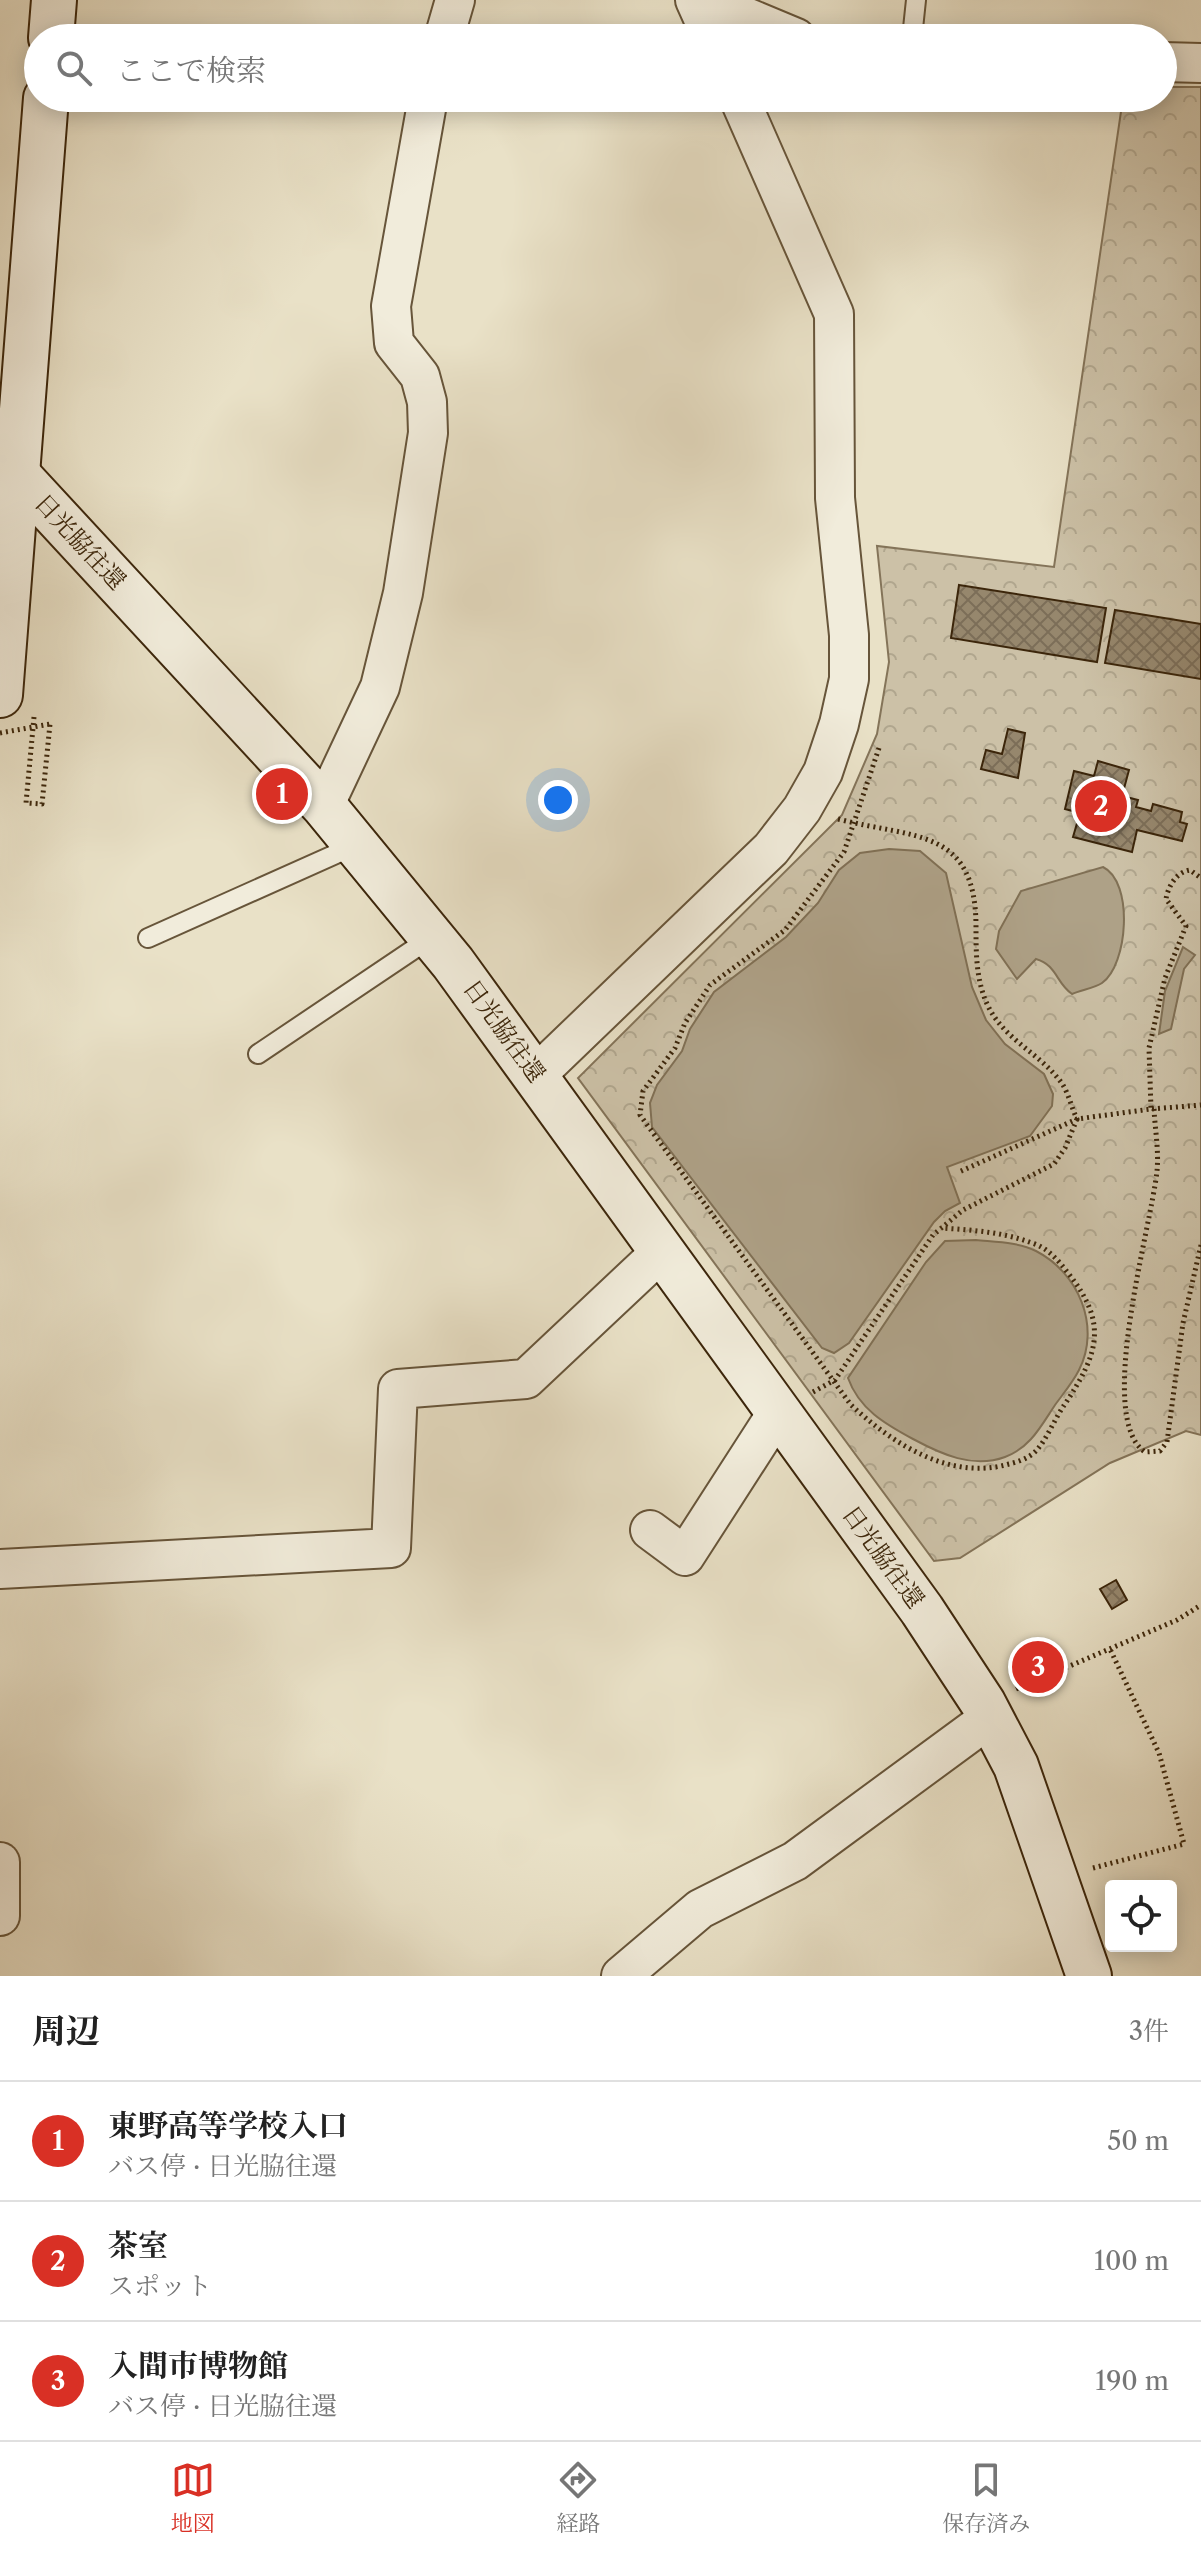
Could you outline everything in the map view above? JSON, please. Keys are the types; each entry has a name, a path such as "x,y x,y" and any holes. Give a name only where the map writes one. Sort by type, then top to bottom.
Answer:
{"street":[{"path":"52,24 54,0"},
{"path":"448,24 455,0"},
{"path":"695,0 706,24"},
{"path":"705,0 762,24"},
{"path":"1177,62 1201,63"},
{"name":"日光脇往還","path":"44,112 10,424 16,473 324,806 432,937 536,1075 922,1610 987,1710 1016,1766 1089,1976"},
{"path":"324,806 380,687 403,593 428,433 427,402 420,376 394,343 391,306 426,112"},
{"path":"536,1075 771,849 802,809 823,772 839,724 849,679 849,635 835,498 834,314 745,112"},
{"path":"16,473 17,705"},
{"path":"0,1569 391,1548 398,1389 526,1379 662,1251"},
{"path":"650,1530 685,1556 777,1413"},
{"path":"621,1976 700,1909 795,1861 987,1710"},
{"path":"0,1862 0,1916"}],"lane":[{"path":"913,24 916,0"},
{"path":"148,938 356,845"},
{"path":"258,1054 432,937"}],"path":[{"path":"0,733 50,724 42,804 26,803 17,705"},
{"path":"879,748 844,852 785,930 710,985 685,1023 675,1048 643,1091 640,1115 851,1405 907,1447 952,1466 992,1469 1019,1461 1036,1451 1091,1358 1096,1330 1087,1299 1046,1249 1009,1236 941,1228"},
{"path":"777,1413 835,1380 941,1228 963,1210 1054,1164 1065,1148 1077,1119 1063,1086 1017,1044 988,1006 976,965 974,890 969,873 959,858 927,839 802,809"},
{"path":"1201,878 1190,870 1184,871 1168,889 1166,899 1186,926 1165,978 1149,1048 1157,1169 1125,1373 1124,1417 1133,1442 1145,1452 1160,1451 1167,1442 1183,1323 1201,1245"},
{"path":"959,1172 1077,1119 1201,1105"},
{"path":"987,1710 1110,1649 1177,1620 1201,1605"},
{"path":"1056,1878 1184,1844 1159,1753 1110,1649"}],"green space":[{"path":"1177,87 1201,87 1201,1435 1186,1431 1110,1463 960,1558 934,1561 578,1078 842,815 877,734 889,662 877,546 1054,567 1121,112 1177,112"}],"shaded area":[{"path":"889,849 920,851 946,873 972,987 986,1020 1005,1044 1044,1074 1053,1094 1052,1106 1030,1136 947,1167 960,1203 934,1222 849,1343 834,1353 822,1348 652,1127 650,1103 657,1085 682,1051 690,1029 714,992 786,937 818,903 839,870 860,853"},
{"path":"1103,867 1113,876 1120,889 1123,906 1122,942 1111,973 1099,985 1072,994 1048,965 1036,959 1017,979 996,949 999,931 1021,891"},
{"path":"1183,947 1195,955 1184,969 1171,1029 1159,1034 1165,991"},
{"path":"976,1240 1022,1246 1051,1261 1064,1273 1082,1303 1088,1336 1077,1374 1034,1436 1005,1457 969,1461 924,1445 893,1428 866,1407 848,1378 926,1262 945,1241"}],"building":[{"path":"959,585 1106,608 1097,662 951,638"},
{"path":"1115,610 1201,624 1201,679 1105,663"},
{"path":"1008,729 1025,733 1018,778 981,769 986,750 1002,754"},
{"path":"1098,761 1129,770 1122,796 1138,800 1136,807 1151,811 1153,804 1182,812 1180,822 1187,824 1182,841 1137,830 1132,852 1073,837 1080,813 1065,809 1074,771 1094,776"},
{"path":"1116,1580 1127,1600 1112,1609 1100,1589"}],"place":[{"name":"東野高等学校入口","path":"282,794"},
{"name":"茶室","path":"1101,806"},
{"name":"入間市博物館","path":"1038,1667"}]}
